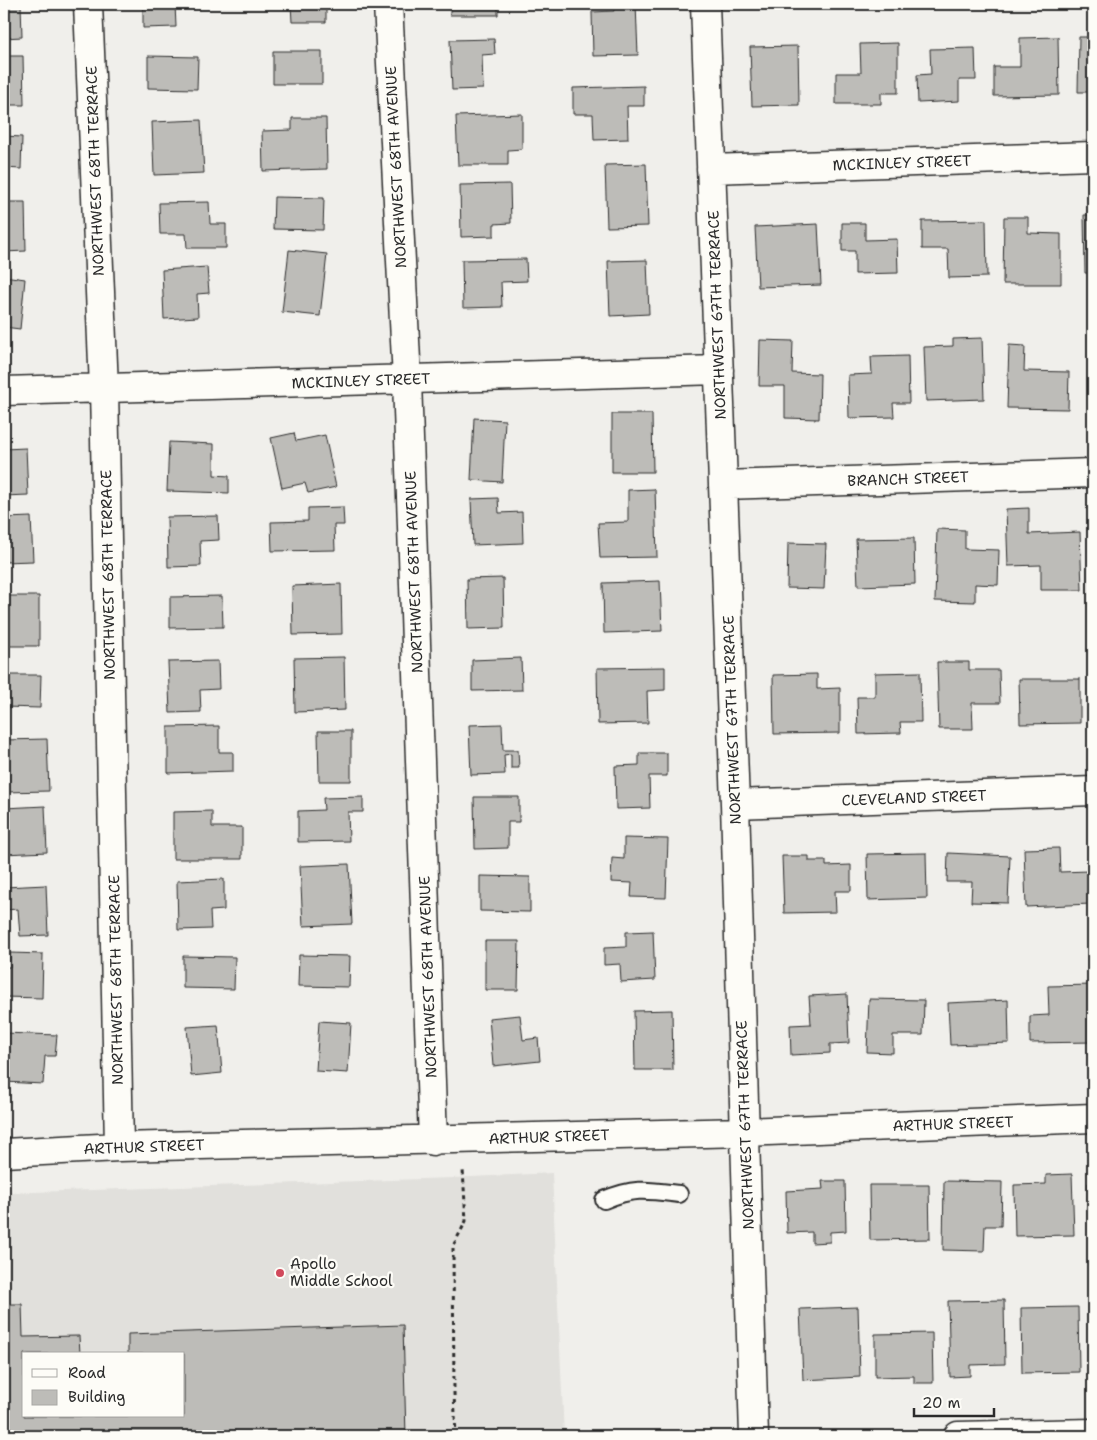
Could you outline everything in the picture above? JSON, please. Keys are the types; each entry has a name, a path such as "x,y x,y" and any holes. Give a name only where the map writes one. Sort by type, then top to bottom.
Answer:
{"street":[{"name":"NORTHWEST 68TH TERRACE","path":"88,4 104,388 119,1147"},
{"name":"NORTHWEST 68TH AVENUE","path":"388,4 408,380 433,1140"},
{"name":"NORTHWEST 67TH TERRACE","path":"705,4 735,804 754,1436"},
{"name":"MCKINLEY STREET","path":"711,170 1093,156"},
{"name":"MCKINLEY STREET","path":"4,391 719,370"},
{"name":"BRANCH STREET","path":"723,485 1093,473"},
{"name":"CLEVELAND STREET","path":"735,804 1093,791"},
{"name":"ARTHUR STREET","path":"4,1153 119,1147 746,1132 1093,1118"},
{"path":"958,1436 1087,1434"}],"lane":[{"path":"604,1200 624,1192 644,1189 679,1194"}],"path":[{"path":"456,1436 453,1246 466,1221 463,1170"}],"shaded area":[{"name":"Apollo Middle School","path":"552,1173 564,1436 4,1436 4,1193"}],"building":[{"path":"4,4 21,4 22,37 4,38"},
{"path":"143,4 175,4 176,27 143,28"},
{"path":"291,4 326,4 326,22 292,22"},
{"path":"450,4 498,4 498,15 450,15"},
{"path":"613,4 636,4 638,55 593,56 592,12 614,11"},
{"path":"1058,37 1059,95 994,96 994,67 1020,67 1020,38"},
{"path":"1079,37 1093,37 1093,92 1078,92"},
{"path":"494,39 495,54 482,55 483,89 452,90 450,40"},
{"path":"898,43 898,93 881,93 881,104 836,104 836,73 861,73 860,44"},
{"path":"798,46 799,105 752,106 750,47"},
{"path":"975,48 976,80 959,80 959,101 918,103 917,75 931,74 930,49"},
{"path":"273,51 322,51 322,84 273,84"},
{"path":"4,56 23,56 24,105 4,105"},
{"path":"148,56 198,57 197,89 148,88"},
{"path":"644,86 644,106 627,106 628,139 594,140 593,114 573,114 573,88"},
{"path":"522,114 522,149 508,150 508,165 458,165 456,116"},
{"path":"292,118 326,118 327,169 263,171 262,131 292,130"},
{"path":"201,120 204,173 154,175 152,122"},
{"path":"4,136 22,137 21,169 4,168"},
{"path":"646,164 648,226 607,227 605,165"},
{"path":"510,184 511,223 494,224 494,236 461,237 460,185"},
{"path":"274,197 324,198 323,230 273,229"},
{"path":"4,202 25,202 26,251 4,252"},
{"path":"209,202 210,224 226,224 226,248 187,248 186,234 160,234 159,203"},
{"path":"1084,215 1093,215 1093,273 1085,273"},
{"path":"1004,217 1028,217 1028,233 1061,234 1061,284 1003,284"},
{"path":"986,220 987,277 949,278 948,249 922,249 922,221"},
{"path":"842,223 865,223 865,240 897,239 898,273 855,274 855,251 842,251"},
{"path":"818,224 821,285 758,287 755,227"},
{"path":"289,250 327,254 320,316 282,312"},
{"path":"526,259 527,281 501,282 502,307 463,308 462,260"},
{"path":"647,260 649,314 610,316 608,261"},
{"path":"207,267 209,293 197,294 198,317 164,319 162,270"},
{"path":"4,276 25,279 20,329 4,327"},
{"path":"982,338 984,399 926,401 924,347 953,346 953,339"},
{"path":"760,340 793,341 792,373 820,374 819,419 785,418 785,386 759,386"},
{"path":"1009,345 1025,346 1024,371 1069,372 1068,409 1007,408"},
{"path":"908,356 909,403 893,403 894,417 849,418 848,375 872,374 871,357"},
{"path":"612,414 652,414 653,472 612,472"},
{"path":"474,418 505,420 502,482 471,480"},
{"path":"294,433 296,441 325,435 336,487 308,493 305,483 282,488 271,438"},
{"path":"169,442 214,444 214,475 229,476 229,493 167,491"},
{"path":"26,448 28,495 4,496 4,449"},
{"path":"655,489 657,557 600,558 598,523 628,522 628,490"},
{"path":"498,498 499,513 522,512 523,543 473,545 471,499"},
{"path":"343,507 344,525 334,525 335,550 272,551 271,522 308,521 308,508"},
{"path":"1029,508 1029,534 1080,532 1082,590 1041,590 1041,565 1008,566 1006,509"},
{"path":"218,516 219,540 200,541 201,566 168,567 167,517"},
{"path":"31,517 33,561 4,562 6,518"},
{"path":"937,529 965,530 965,549 999,550 998,585 975,584 975,602 935,601"},
{"path":"914,538 915,584 858,586 856,539"},
{"path":"788,543 826,544 824,589 787,588"},
{"path":"503,578 504,628 468,629 467,579"},
{"path":"660,581 662,631 604,633 603,583"},
{"path":"341,584 342,634 293,635 292,586"},
{"path":"7,596 39,596 39,646 8,646"},
{"path":"222,596 223,627 170,628 170,597"},
{"path":"344,657 345,710 295,712 294,658"},
{"path":"521,658 522,690 472,691 472,660"},
{"path":"218,661 219,689 200,690 201,712 170,713 168,662"},
{"path":"937,662 969,662 969,670 999,670 1000,703 972,703 973,729 939,729"},
{"path":"665,667 665,690 647,691 648,723 598,724 597,668"},
{"path":"920,672 921,722 900,722 901,733 858,734 857,697 875,697 875,673"},
{"path":"817,674 817,689 840,688 840,733 774,734 773,675"},
{"path":"4,675 41,675 40,708 4,707"},
{"path":"1019,679 1080,679 1080,723 1020,724"},
{"path":"502,724 503,750 518,750 519,768 511,768 511,754 504,755 505,774 471,775 469,725"},
{"path":"219,726 219,752 233,752 233,771 168,773 168,727"},
{"path":"318,731 351,731 351,781 319,781"},
{"path":"47,739 49,791 4,792 4,740"},
{"path":"639,753 667,753 667,776 649,776 650,808 616,809 615,766 639,765"},
{"path":"363,797 363,812 348,812 349,841 298,842 298,811 324,810 323,798"},
{"path":"474,797 519,797 519,822 508,822 508,848 475,849"},
{"path":"45,806 47,852 4,854 4,808"},
{"path":"212,811 212,827 242,827 242,859 173,859 173,812"},
{"path":"624,838 668,839 666,898 631,897 632,883 611,882 612,858 624,859"},
{"path":"1059,848 1060,872 1089,871 1090,904 1026,907 1024,849"},
{"path":"926,853 927,898 868,900 867,854"},
{"path":"948,853 1010,856 1008,903 971,902 972,882 947,882"},
{"path":"782,856 809,856 809,861 826,861 826,866 851,865 851,891 835,891 836,912 784,913"},
{"path":"349,864 352,924 303,926 300,866"},
{"path":"480,876 530,877 530,912 480,911"},
{"path":"224,879 224,910 210,911 211,929 178,930 177,881"},
{"path":"46,885 48,935 20,936 18,909 4,910 4,887"},
{"path":"653,931 655,980 621,982 620,964 604,965 604,948 626,947 626,932"},
{"path":"485,941 519,941 518,990 485,990"},
{"path":"10,953 43,954 42,998 4,997 4,967 10,967"},
{"path":"299,955 350,956 349,987 298,986"},
{"path":"183,956 235,957 234,989 183,988"},
{"path":"1093,985 1093,1042 1030,1043 1030,1016 1049,1015 1048,986"},
{"path":"847,994 849,1043 830,1044 830,1053 791,1055 790,1025 811,1024 809,996"},
{"path":"869,999 924,1000 923,1035 893,1035 893,1053 867,1052"},
{"path":"1008,1000 1009,1043 950,1045 948,1003"},
{"path":"672,1010 673,1070 635,1070 634,1011"},
{"path":"520,1015 523,1040 538,1038 540,1061 493,1066 489,1018"},
{"path":"319,1021 351,1023 348,1073 316,1071"},
{"path":"218,1025 222,1073 191,1076 187,1027"},
{"path":"4,1033 57,1035 55,1056 45,1056 43,1084 4,1082"},
{"path":"1072,1174 1074,1235 1015,1236 1014,1185 1046,1184 1046,1175"},
{"path":"822,1181 845,1181 846,1231 830,1232 830,1242 812,1243 812,1232 787,1233 786,1191 823,1189"},
{"path":"944,1181 1002,1182 1001,1226 985,1226 984,1251 943,1250"},
{"path":"1088,1183 1093,1183 1093,1221 1088,1221"},
{"path":"869,1185 929,1185 930,1239 870,1240"},
{"path":"1004,1300 1005,1364 970,1365 970,1376 950,1377 948,1301"},
{"path":"4,1304 22,1304 23,1337 79,1336 80,1352 22,1352 22,1418 185,1418 185,1352 128,1352 128,1334 403,1325 406,1436 4,1436"},
{"path":"858,1307 860,1377 803,1380 800,1309"},
{"path":"1078,1307 1079,1372 1022,1373 1021,1308"},
{"path":"932,1333 933,1383 914,1383 914,1376 875,1377 875,1334"}],"place":[{"name":"Apollo Middle School","path":"280,1273"}]}
